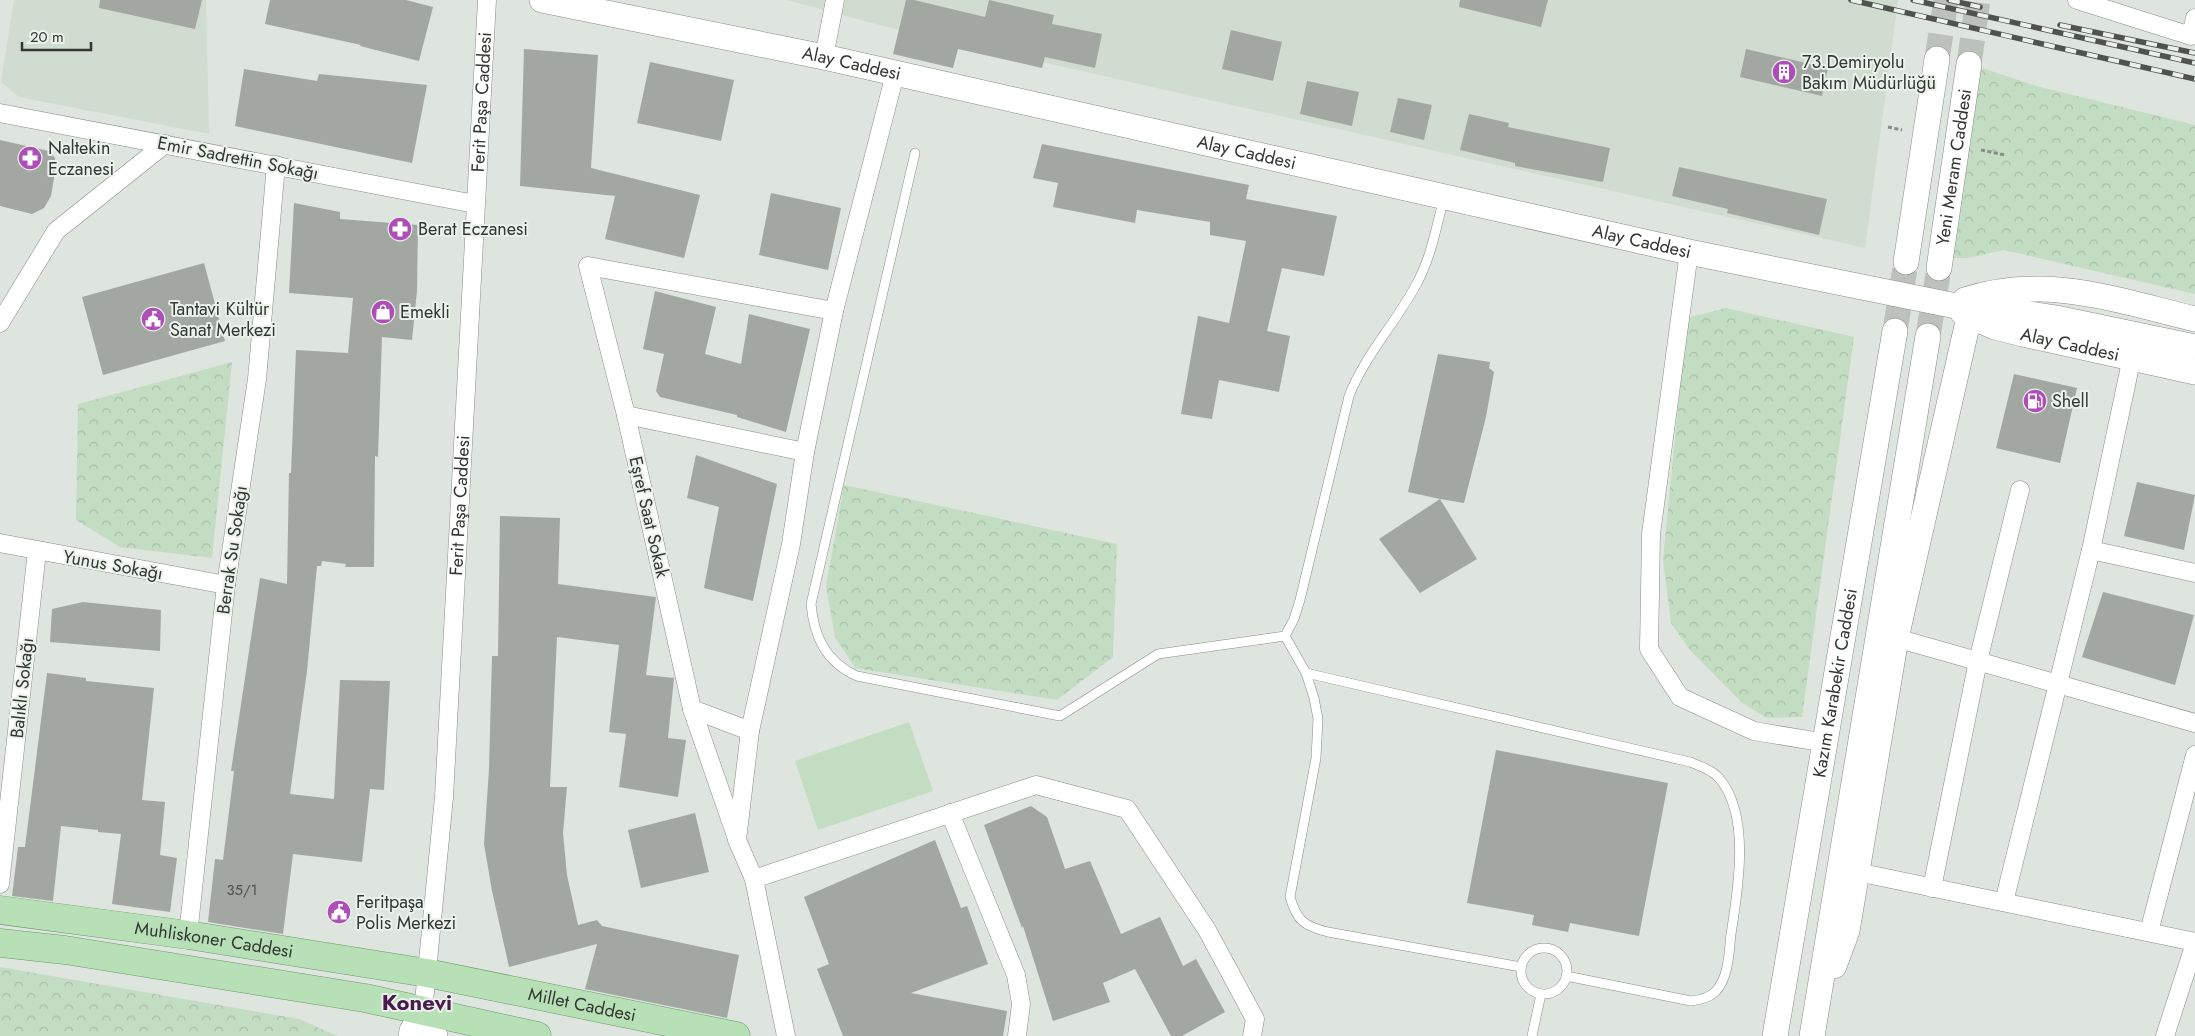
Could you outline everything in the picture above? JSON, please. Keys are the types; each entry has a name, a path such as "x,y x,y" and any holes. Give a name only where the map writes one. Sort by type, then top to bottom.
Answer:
{"main road":[{"name":"Alay Caddesi","path":"542,0 824,57 1444,198 1960,311 2023,334 2195,372"},
{"name":"Yeni Meram Caddesi","path":"1906,262 1937,59"},
{"name":"Yeni Meram Caddesi","path":"1939,268 1969,64"},
{"path":"1816,1002 1834,966 1847,931 1896,638 1960,311 1982,295 2006,290 2043,288 2072,290 2195,319"},
{"name":"Alay Caddesi","path":"1960,311 2000,310 2064,320 2195,347"},
{"name":"Kazım Karabekir Caddesi","path":"1775,1036 1895,331"},
{"name":"Kazım Karabekir Caddesi","path":"1812,1036 1816,1002 1928,336"},
{"name":"Muhliskoner Caddesi","path":"0,910 188,935 427,973"},
{"name":"Muhliskoner Caddesi","path":"0,943 64,950 364,998 429,1024"},
{"name":"Millet Caddesi","path":"427,973 736,1036"},
{"path":"429,1024 537,1036"},
{"name":"Ferit Paşa Caddesi","path":"411,1036 412,1031 429,1024"}],"street":[{"name":"Ferit Paşa Caddesi","path":"429,1024 427,973 444,797 487,0"},
{"path":"824,57 835,0"},
{"path":"2077,0 2191,36 2195,18"},
{"path":"737,840 750,731 791,544 805,452 834,311 895,74"},
{"name":"Emir Sadrettin Sokağı","path":"0,113 475,204"},
{"path":"0,323 56,231 165,144"},
{"name":"Berrak Su Sokağı","path":"188,935 226,586 257,379 276,165"},
{"path":"1689,252 1651,534 1649,649 1680,697 1754,731 1826,743"},
{"name":"Eşref Saat Sokak","path":"786,1036 754,879 737,840 692,709 626,415 588,266 834,311"},
{"path":"2004,902 2091,550 2132,357"},
{"path":"626,415 805,452"},
{"path":"1932,888 1978,661 2020,490"},
{"name":"Yunus Sokağı","path":"0,543 38,552 226,586"},
{"path":"2091,550 2195,574"},
{"name":"Balıklı Sokağı","path":"0,884 38,552"},
{"path":"1896,638 2195,723"},
{"path":"692,709 750,731"},
{"path":"2150,932 2195,755"},
{"path":"754,879 1036,785 1127,809 1207,930 1255,1019 1252,1036"},
{"path":"950,813 1016,975 1021,1004 1017,1036"},
{"path":"1857,872 2195,942 2165,1036"}],"lane":[{"path":"915,153 811,604 812,625 830,658 842,669 857,676 1060,716 1158,654 1285,636"},
{"path":"1285,636 1294,619 1300,600 1348,396 1369,355 1417,284 1429,257 1444,198"},
{"path":"1285,636 1306,674 1314,698 1318,719 1318,739 1290,897 1294,910 1301,921 1311,927 1328,932 1521,968"},
{"path":"1306,674 1690,762 1705,767 1719,778 1729,794 1736,816 1740,865 1726,970 1715,992 1703,999 1691,1001 1566,976"},
{"path":"1548,948 1561,955 1565,961 1566,976 1560,987 1548,994 1541,994 1528,987 1524,982 1521,968 1524,961 1534,950 1548,948"},
{"path":"1532,1036 1541,994"}],"path":[{"path":"1977,150 2005,155"}],"shaded area":[{"path":"14,0 206,0 209,134 19,97 1,82"},
{"path":"787,0 1898,0 1865,248 887,27"}],"green space":[{"path":"1964,62 2036,86 2195,125 2195,294 2004,250 1968,258 1949,258"},
{"path":"1726,308 1854,337 1802,717 1767,718 1742,703 1690,650 1671,623 1663,559 1687,318"},
{"path":"232,362 212,558 120,547 76,520 78,404"},
{"path":"844,485 1117,544 1113,657 1057,700 855,668 835,637 826,586"},
{"path":"909,722 933,791 818,830 795,761"},
{"path":"0,967 299,1019 337,1036 0,1036"}],"building":[{"path":"100,0 202,0 195,29 99,8"},
{"path":"270,0 406,0 433,7 419,61 361,45 265,24"},
{"path":"906,0 914,0 985,17 989,0 1054,15 1052,24 1102,34 1095,68 1045,57 1042,68 958,49 953,68 893,54"},
{"path":"1460,0 1548,0 1541,27 1459,7"},
{"path":"1231,30 1282,42 1273,81 1222,69"},
{"path":"524,49 598,55 591,168 700,195 684,258 605,239 615,196 520,186"},
{"name":"73.Demiryolu Bakım Müdürlüğü","path":"1746,49 1828,68 1822,96 1740,77"},
{"path":"650,62 734,80 721,141 637,123"},
{"path":"244,69 317,81 319,74 427,85 412,163 235,126"},
{"path":"1307,81 1359,92 1352,126 1300,114"},
{"path":"1398,98 1432,105 1424,140 1390,132"},
{"path":"1469,114 1509,123 1508,127 1610,148 1603,182 1515,166 1515,163 1460,150"},
{"path":"0,140 49,151 55,158 51,196 44,208 32,214 0,206"},
{"path":"1042,144 1249,185 1246,199 1337,216 1324,276 1282,268 1267,331 1290,336 1279,392 1219,380 1212,419 1181,414 1198,316 1229,323 1246,241 1210,235 1210,222 1137,210 1135,223 1053,207 1058,183 1033,178"},
{"path":"1679,167 1827,199 1819,235 1727,213 1728,209 1672,196"},
{"path":"771,193 841,208 828,270 759,255"},
{"path":"294,203 340,212 340,219 418,225 417,291 412,340 382,337 378,457 375,456 374,567 345,567 346,564 322,561 321,566 317,566 307,671 290,794 334,799 340,680 390,681 384,790 370,789 362,862 293,854 283,934 208,922 215,859 223,860 234,771 231,771 260,578 287,584 289,473 291,473 296,350 348,353 353,298 289,293"},
{"name":"Tantavi Kültür Sanat Merkezi","path":"204,263 225,341 103,375 82,297"},
{"path":"655,291 716,307 705,354 741,364 749,314 810,329 786,432 737,417 737,415 660,397 656,391 664,354 643,349"},
{"path":"1438,354 1490,362 1489,368 1494,372 1486,417 1464,503 1408,492"},
{"path":"2014,374 2077,388 2060,463 1996,448"},
{"path":"696,455 777,484 753,601 704,588 719,507 687,498"},
{"path":"2137,482 2195,495 2184,550 2124,536"},
{"path":"1440,499 1477,559 1420,593 1379,539"},
{"path":"500,516 560,518 558,584 656,597 646,675 674,678 668,738 686,740 678,797 619,787 626,734 609,732 619,645 557,637 550,787 567,787 563,833 567,875 578,925 597,920 602,926 739,955 727,1018 585,989 597,944 509,967 492,891 484,844 489,769 492,656 498,656"},
{"path":"2103,592 2194,615 2175,685 2082,657"},
{"path":"83,602 161,610 160,651 50,642 52,609"},
{"path":"47,673 86,678 86,681 154,688 142,800 165,802 160,855 177,858 170,912 112,904 121,834 61,826 53,901 12,896 18,847 25,847"},
{"path":"1496,750 1668,783 1639,936 1570,923 1568,932 1532,925 1534,915 1467,903"},
{"path":"1031,806 1047,817 1065,869 1090,861 1121,934 1160,917 1183,966 1196,959 1225,1012 1182,1036 1171,1036 1135,969 1103,983 1110,1002 1053,1021 1023,926 1022,928 984,825"},
{"path":"695,813 709,872 641,888 628,830"},
{"path":"935,840 961,908 967,906 988,964 911,993 1007,1011 1003,1036 843,1036 817,969 829,964 804,897"}],"tunnel":[{"path":"1937,59 1946,0"},
{"path":"1969,64 1978,0"},
{"path":"1895,331 1906,262"},
{"path":"1928,336 1939,268"}],"railway":[{"path":"1851,0 2195,79"},
{"path":"1913,0 2195,63"},
{"path":"1949,0 1980,7"},
{"path":"2060,25 2195,53"}],"place":[{"name":"73.Demiryolu Bakım Müdürlüğü","path":"1784,72"},
{"name":"Naltekin Eczanesi","path":"30,158"},
{"name":"Berat Eczanesi","path":"400,229"},
{"name":"Emekli","path":"383,312"},
{"name":"Tantavi Kültür Sanat Merkezi","path":"153,319"},
{"name":"Shell","path":"2035,401"},
{"name":"Feritpaşa Polis Merkezi","path":"339,912"}],"district":[{"name":"Konevi","path":"417,1002"}]}
